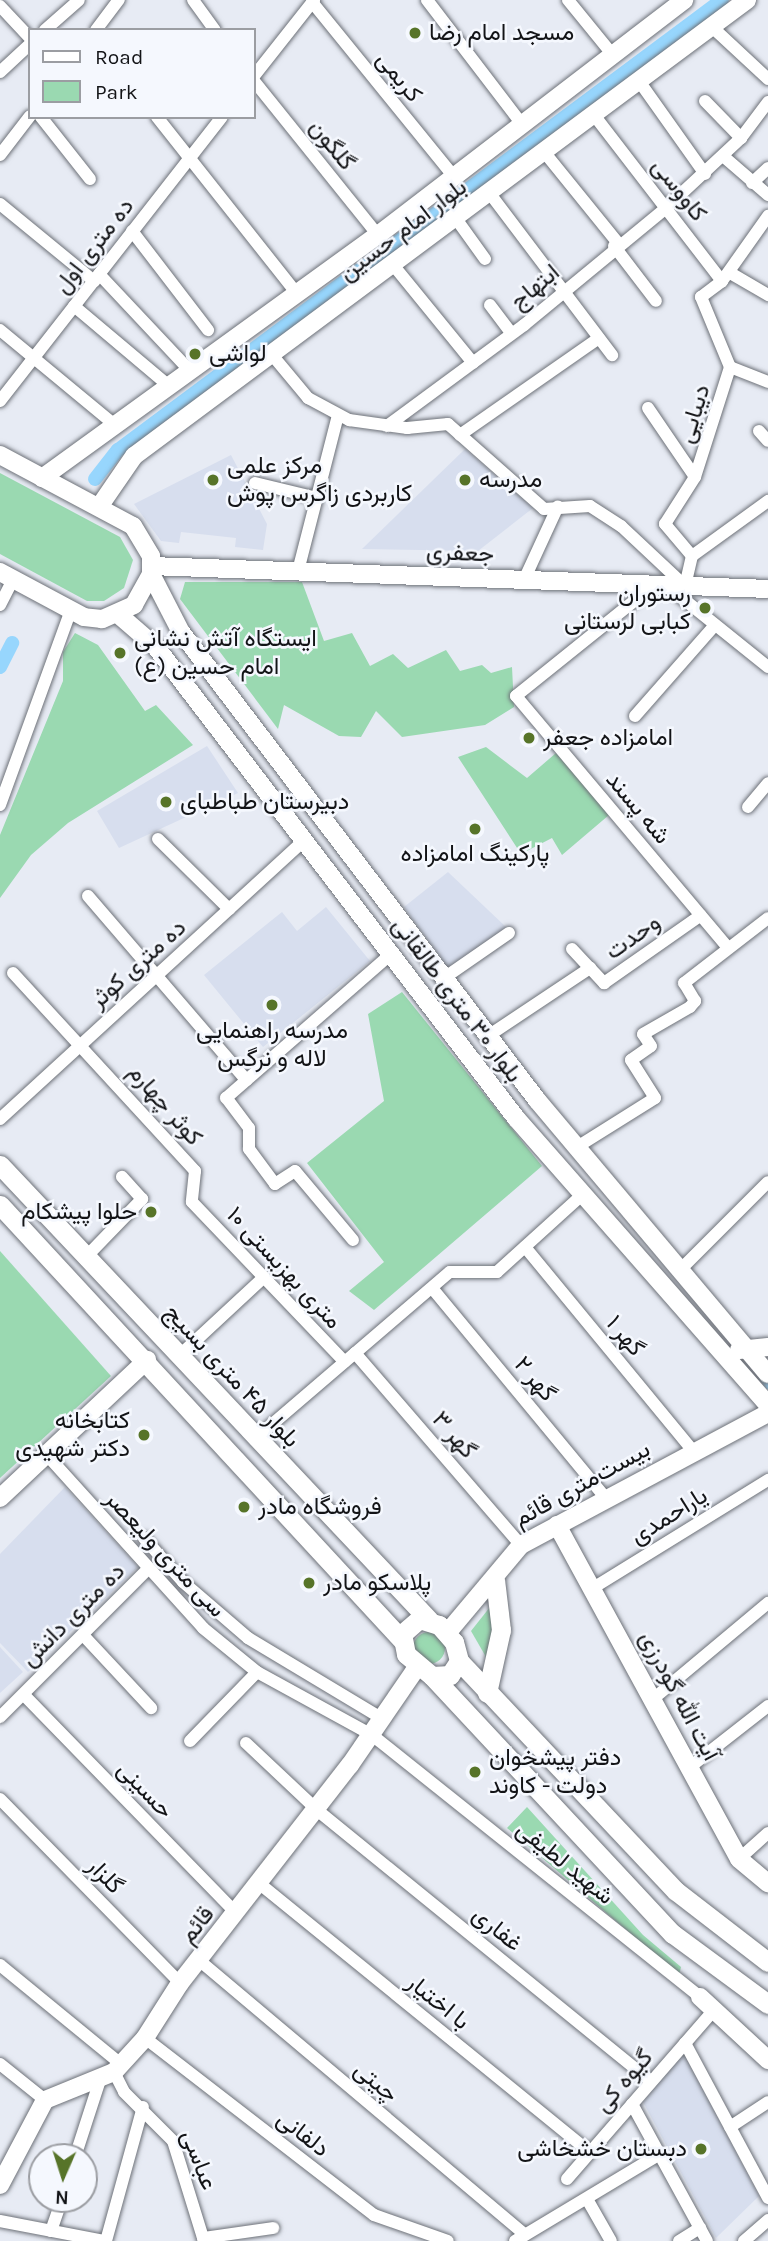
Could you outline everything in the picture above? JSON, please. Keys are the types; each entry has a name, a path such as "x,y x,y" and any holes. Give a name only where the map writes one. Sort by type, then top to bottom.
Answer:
{"main road":[{"name":"بلوار امام حسین","path":"99,507 134,456 491,195 747,0"},
{"name":"بلوار امام حسین","path":"42,478 379,235 675,2"},
{"name":"بلوار ۳۰ متری طالقانی","path":"0,455 133,526 144,539 151,570 181,632 488,1036 577,1147 768,1374"},
{"name":"جعفری","path":"151,570 298,571 768,589"},
{"path":"6,576 71,610 102,619 119,615 145,591 151,570"},
{"name":"بلوار ۳۰ متری طالقانی","path":"119,615 156,647 516,1118 768,1405"},
{"name":"بلوار ۴۵ متری بسیج","path":"0,1165 429,1620"},
{"path":"0,1205 147,1360 402,1640 424,1671 673,1934 768,2004"},
{"path":"728,1359 744,1346 768,1347"},
{"path":"0,1498 147,1360"},
{"name":"بیست‌متری قائم","path":"448,1632 495,1580 521,1545 606,1497 768,1413"},
{"name":"آیت الله گودرزی","path":"557,1525 740,1859 768,1883"},
{"path":"487,1693 501,1630 495,1580"},
{"path":"402,1640 411,1621 429,1620 448,1632 459,1661 487,1693 676,1891 765,1957"},
{"path":"424,1671 450,1675 459,1661"},
{"name":"قائم","path":"45,2100 112,2072 145,2038 180,1983 317,1810 383,1718 424,1671"},
{"path":"700,1997 768,2060"},
{"path":"0,2185 45,2100"}],"street":[{"path":"47,28 79,0"},
{"path":"98,28 119,0"},
{"path":"193,0 214,28"},
{"path":"427,0 521,123"},
{"path":"568,0 611,54"},
{"path":"256,76 313,1"},
{"name":"کریمی","path":"313,1 454,177"},
{"path":"0,6 28,36"},
{"path":"711,26 768,79"},
{"path":"0,72 28,46"},
{"name":"گلگون","path":"256,81 379,235"},
{"path":"639,81 705,174"},
{"path":"705,101 741,138"},
{"name":"ابتهاج","path":"387,426 511,333 616,245 667,207 741,138 768,102"},
{"name":"کاووسی","path":"594,115 727,277"},
{"path":"0,155 28,119"},
{"path":"43,119 90,179"},
{"path":"160,119 192,156 298,295"},
{"name":"ده متری اول","path":"0,401 220,119"},
{"path":"545,153 656,302"},
{"path":"723,156 768,195"},
{"path":"752,183 768,168"},
{"path":"491,195 612,355"},
{"path":"0,204 97,277 190,371"},
{"path":"768,216 727,277 768,295"},
{"path":"457,220 485,259"},
{"path":"132,232 208,330"},
{"path":"394,266 472,363"},
{"name":"دیبایی","path":"692,556 665,524 695,477 730,367 701,297 727,277"},
{"path":"489,305 511,333"},
{"path":"74,306 169,386"},
{"path":"0,330 116,426"},
{"path":"460,435 599,338"},
{"path":"273,356 308,398 338,415 387,426 448,424 544,509 590,506 621,526 685,586"},
{"path":"730,367 768,382"},
{"path":"648,408 695,477"},
{"path":"298,571 338,415"},
{"path":"759,431 768,441"},
{"path":"255,483 317,498"},
{"path":"685,586 692,556 768,501"},
{"path":"524,580 558,506"},
{"path":"0,605 6,576"},
{"path":"660,585 768,667"},
{"name":"شه پسند","path":"660,585 516,696 728,948"},
{"path":"0,805 71,610"},
{"path":"635,716 715,625"},
{"path":"748,807 768,783"},
{"path":"158,839 229,909"},
{"name":"ده متری کوثر","path":"0,1119 304,841"},
{"path":"88,896 246,1080"},
{"name":"وحدت","path":"488,1036 590,968 604,983 701,915"},
{"path":"577,1147 655,1098 631,1060 651,1046 643,1034 690,1007 695,1000 684,983 768,918"},
{"path":"444,978 509,933"},
{"path":"572,948 590,968"},
{"path":"352,1240 295,1171 275,1184 250,1149 249,1128 226,1098 391,954"},
{"name":"کوثر چهارم","path":"13,973 82,1043 195,1171 192,1202"},
{"path":"86,1257 142,1199 122,1177"},
{"path":"680,1270 768,1184"},
{"name":"۱۰ متری بهزیستی","path":"256,1438 450,1272 498,1272 583,1194"},
{"name":"۱۰ متری بهزیستی","path":"192,1202 264,1277 350,1358"},
{"name":"گهر ۱","path":"525,1247 693,1451"},
{"path":"180,1356 264,1277"},
{"name":"گهر ۲","path":"432,1288 606,1497"},
{"name":"گهر ۳","path":"350,1358 521,1545"},
{"name":"سی متری ولیعصر","path":"46,1454 146,1571 202,1628 257,1672 372,1735"},
{"name":"یاراحمدی","path":"593,1588 768,1480"},
{"path":"144,1538 183,1582 248,1638 383,1718"},
{"name":"ده متری دانش","path":"0,1717 146,1571"},
{"path":"653,1699 768,1603"},
{"path":"83,1635 151,1708"},
{"path":"190,1741 257,1672"},
{"name":"حسینی","path":"24,1695 237,1914"},
{"path":"690,1767 768,1706"},
{"name":"شهید لطیفی","path":"372,1735 700,1997"},
{"name":"غفاری","path":"246,1742 317,1810 652,2081"},
{"name":"گلزار","path":"0,1799 180,1983"},
{"path":"740,1859 768,1833"},
{"name":"با اختیار","path":"260,1884 590,2152"},
{"name":"چیتی","path":"200,1961 520,2238"},
{"name":"عباسی","path":"0,1965 112,2072 124,2092 143,2107 173,2141 203,2240"},
{"name":"گیوه کی","path":"567,2179 713,2010"},
{"name":"دلفانی","path":"145,2038 374,2215 448,2241"},
{"path":"685,2042 768,2198"},
{"path":"0,2064 45,2100"},
{"path":"81,2143 112,2072"},
{"path":"730,2127 768,2102"},
{"path":"632,2104 707,2241"},
{"path":"0,2221 61,2235 105,2241 143,2107"},
{"path":"520,2238 659,2155"},
{"path":"587,2199 611,2241"},
{"path":"61,2235 62,2213"},
{"path":"744,2241 768,2220"},
{"path":"203,2240 273,2228"},
{"path":"679,2241 700,2228"}],"shaded area":[{"name":"مدرسه","path":"465,449 533,508 478,551 362,549"},
{"name":"مرکز علمی کاربردی زاگرس پوش","path":"231,455 267,524 263,550 235,547 236,538 181,532 179,543 161,541 134,504"},
{"name":"دبیرستان طباطبای","path":"207,746 238,793 119,848 97,811"},
{"path":"448,872 506,927 450,971 404,907"},
{"name":"مدرسه راهنمایی لاله و نرگس","path":"326,907 370,961 263,1047 204,975 282,912 297,931"},
{"path":"65,1487 138,1567 28,1672 0,1643 0,1554"},
{"path":"0,1647 23,1672 0,1693"},
{"name":"دبستان خشخاشی","path":"683,2052 759,2196 716,2238 643,2102"}],"green space":[{"path":"0,473 120,537 133,560 124,588 104,601 87,601 0,554"},
{"path":"185,582 302,582 324,641 352,633 370,666 393,654 408,668 446,650 460,671 482,665 491,673 512,667 514,707 485,725 402,737 376,711 361,737 339,736 284,705 278,729 180,599"},
{"path":"75,633 98,645 145,711 156,705 193,745 68,823 31,855 0,898 0,835 63,681 63,652"},
{"path":"486,747 527,778 556,753 609,815 562,855 552,838 521,854 458,757"},
{"path":"402,992 542,1166 374,1310 349,1291 384,1262 307,1163 384,1101 368,1014"},
{"path":"0,1251 111,1376 0,1478"},
{"path":"490,1607 493,1635 486,1657 471,1631"},
{"path":"429,1632 440,1637 445,1648 440,1659 429,1664 418,1659 413,1648 418,1637"},
{"path":"527,1807 643,1935 681,1967 679,1975 507,1828"}],"waterway":[{"path":"95,479 118,450 722,0"},
{"path":"0,667 12,643"},
{"path":"761,1378 768,1387"}],"place":[{"name":"مسجد امام رضا","path":"415,33"},
{"name":"لواشی","path":"195,354"},
{"name":"مرکز علمی کاربردی زاگرس پوش","path":"213,480"},
{"name":"مدرسه","path":"465,480"},
{"name":"رستوران کبابی لرستانی","path":"705,608"},
{"name":"ایستگاه آتش نشانی امام حسین (ع)","path":"120,653"},
{"name":"امامزاده جعفر","path":"529,738"},
{"name":"دبیرستان طباطبای","path":"166,802"},
{"name":"پارکینگ امامزاده","path":"475,829"},
{"name":"مدرسه راهنمایی لاله و نرگس","path":"272,1005"},
{"name":"حلوا پیشکام","path":"151,1212"},
{"name":"کتابخانه دکتر شهیدی","path":"144,1435"},
{"name":"فروشگاه مادر","path":"244,1507"},
{"name":"پلاسکو مادر","path":"309,1583"},
{"name":"دفتر پیشخوان دولت - کاوند","path":"475,1772"},
{"name":"دبستان خشخاشی","path":"701,2149"}]}
